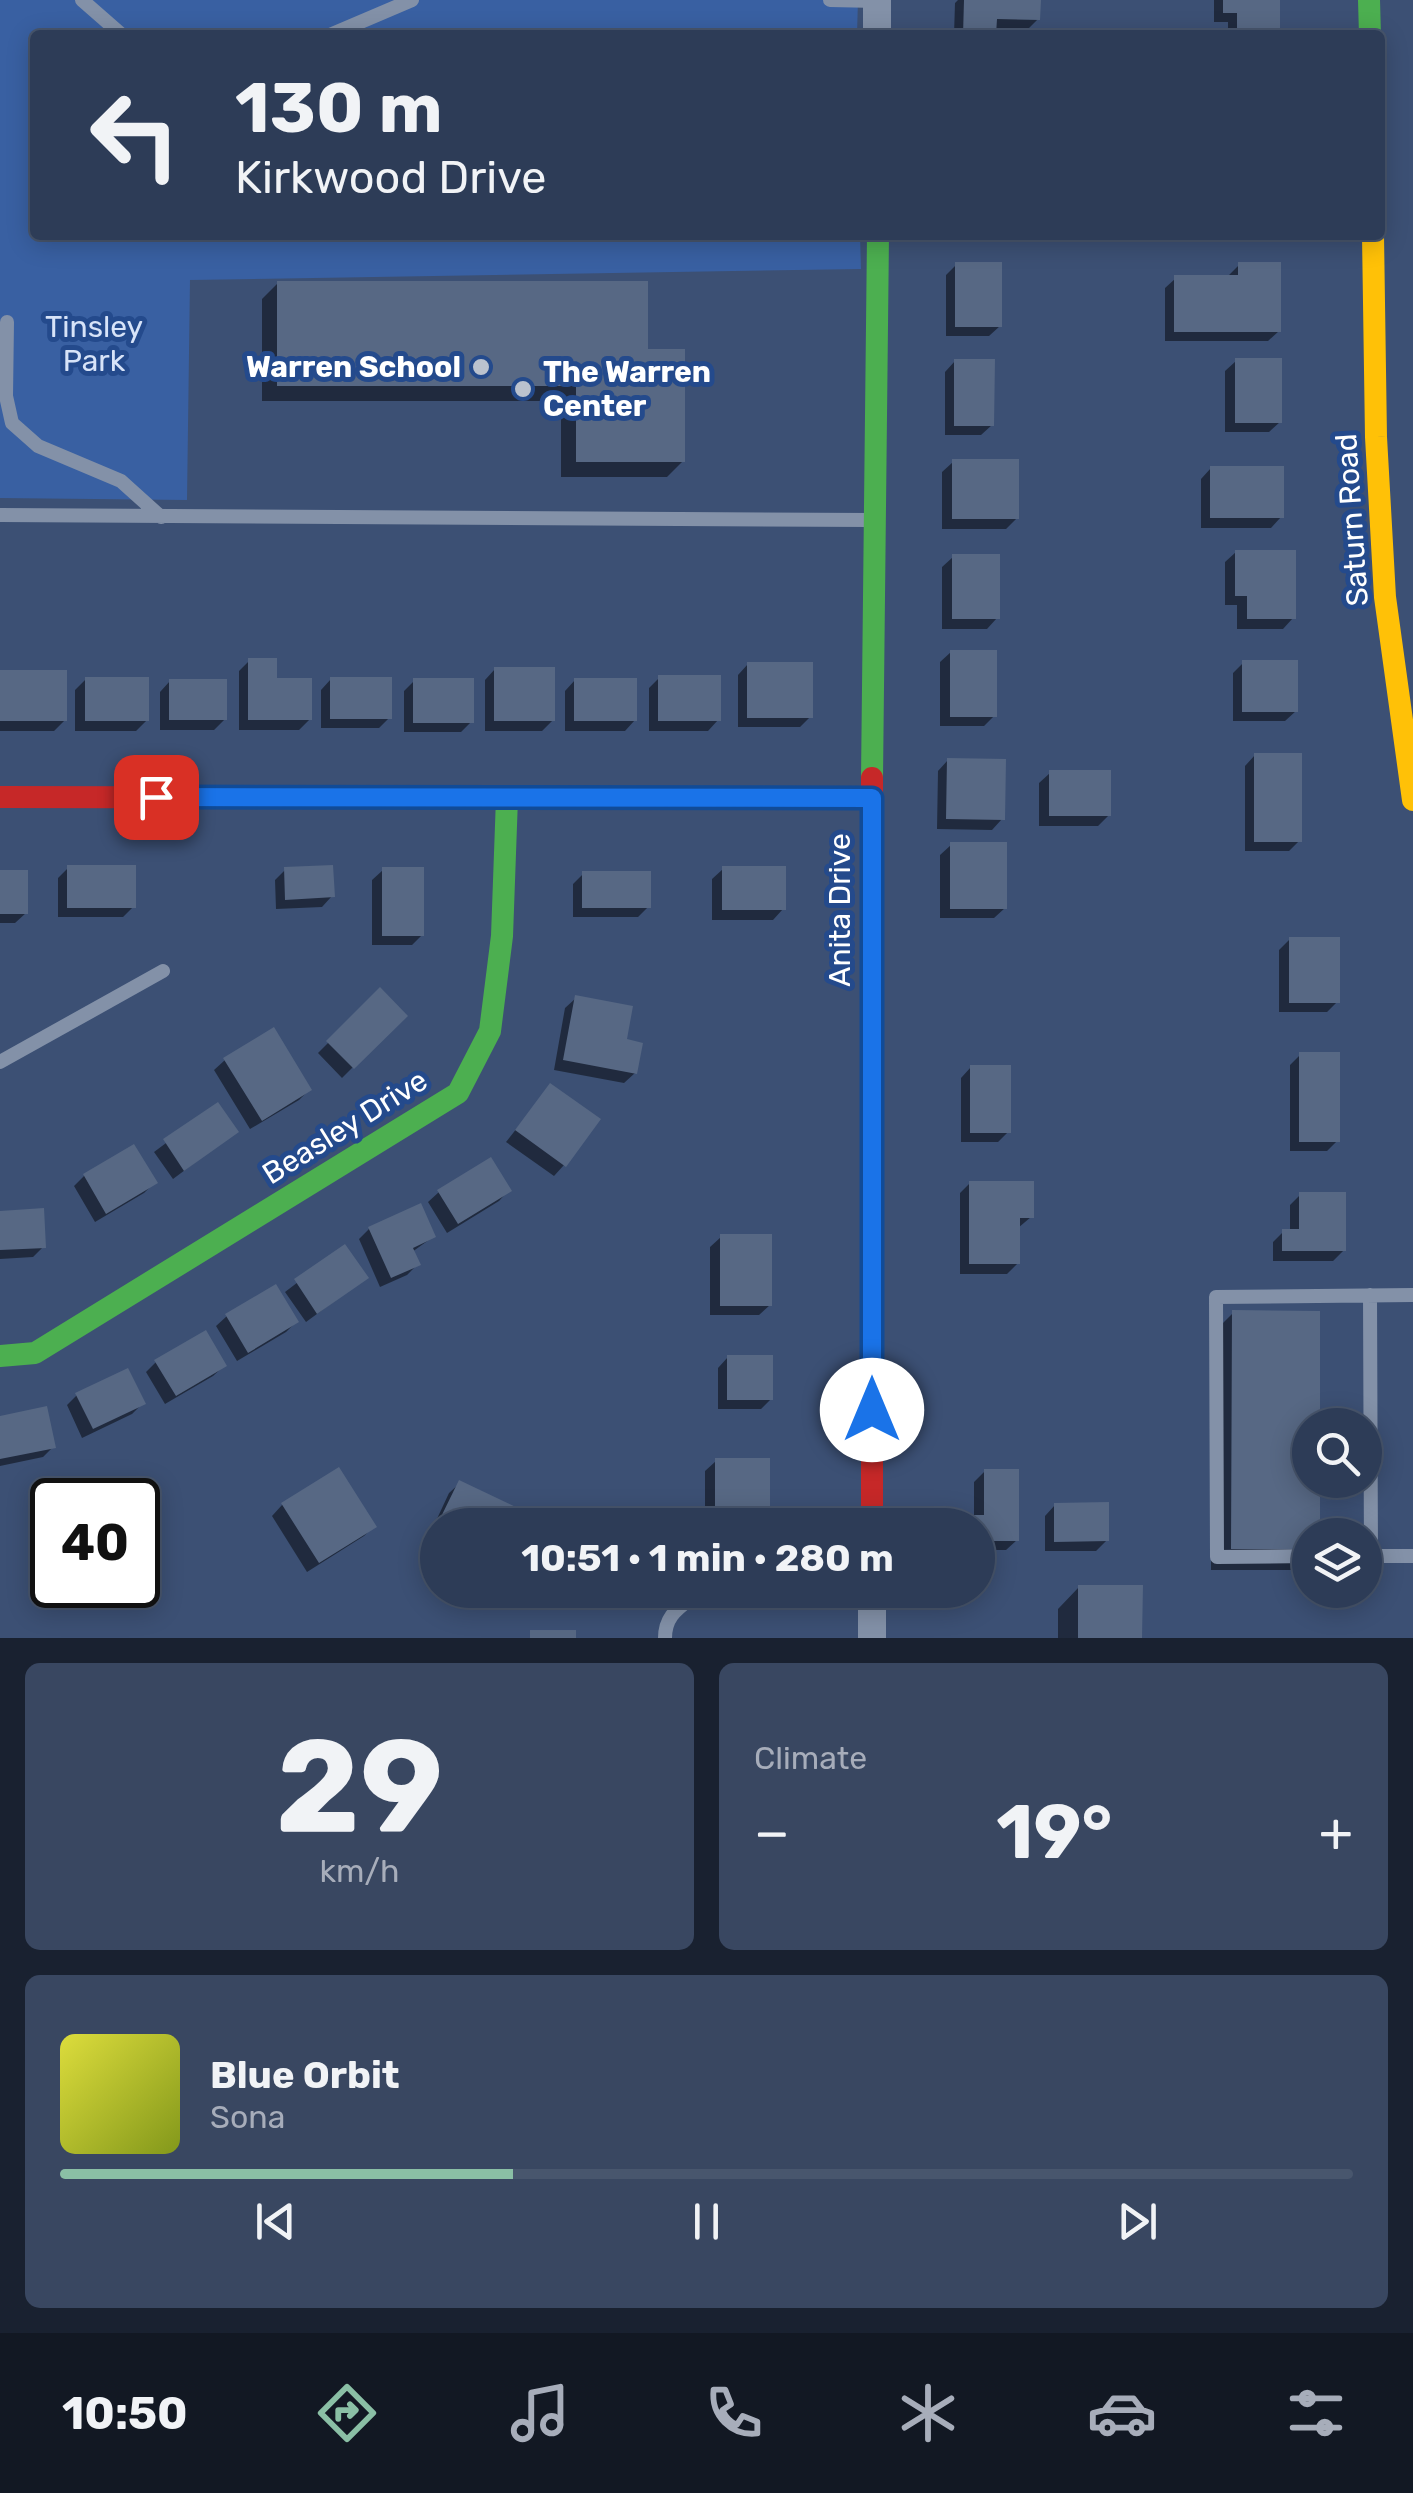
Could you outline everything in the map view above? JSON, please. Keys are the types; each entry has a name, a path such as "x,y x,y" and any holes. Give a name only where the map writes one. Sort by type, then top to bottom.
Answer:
{"street":[{"path":"877,0 877,30"},
{"path":"1369,0 1370,30"},
{"name":"Anita Drive","path":"872,1508 872,798 878,240"},
{"name":"Saturn Road","path":"1373,240 1376,437 1385,597 1413,800"},
{"path":"0,797 872,798"},
{"name":"Beasley Drive","path":"0,1356 35,1353 458,1093 490,1031 502,936 506,798"},
{"path":"872,1608 872,1638"}],"lane":[{"path":"82,0 116,30"},
{"path":"342,30 412,0"},
{"path":"830,0 877,0"},
{"path":"7,322 6,396 12,423 38,446 121,482 161,516"},
{"path":"0,515 876,520"},
{"path":"0,1062 162,971"},
{"path":"1292,1556 1217,1557 1216,1297 1413,1294"},
{"path":"1368,1518 1370,1295"},
{"path":"1382,1556 1413,1556"},
{"path":"665,1638 665,1625 678,1608"}],"green space":[{"name":"Tinsley Park","path":"0,0 858,0 857,30 30,30 30,240 860,240 861,269 190,280 187,500 0,498"}],"building":[{"path":"964,0 1041,0 1040,20 997,19 996,30 963,30"},
{"path":"1223,0 1280,0 1280,30 1237,30 1237,13 1223,13"},
{"path":"955,262 1002,262 1002,327 955,327"},
{"path":"1238,262 1281,262 1281,332 1174,332 1174,275 1238,275"},
{"name":"Warren School","path":"277,281 648,281 648,349 685,349 685,462 576,462 576,386 277,386"},
{"path":"1235,358 1282,358 1282,423 1235,423"},
{"path":"954,359 995,359 994,426 954,426"},
{"path":"952,459 1019,459 1019,519 952,519"},
{"path":"1210,466 1284,466 1284,518 1210,518"},
{"path":"1235,550 1296,550 1296,619 1247,619 1247,596 1235,596"},
{"path":"952,554 1000,554 1000,619 952,619"},
{"path":"950,650 997,650 997,717 950,717"},
{"path":"248,658 277,658 277,678 312,678 312,720 248,720"},
{"path":"1242,660 1298,660 1298,712 1242,712"},
{"path":"747,662 813,662 813,718 747,718"},
{"path":"494,667 555,667 555,721 494,721"},
{"path":"0,670 67,670 67,721 0,721"},
{"path":"658,675 721,675 721,721 658,721"},
{"path":"85,677 149,677 149,721 85,721"},
{"path":"330,677 392,677 392,719 330,719"},
{"path":"413,678 474,678 474,723 413,723"},
{"path":"574,678 637,678 637,721 574,721"},
{"path":"169,679 227,679 227,720 169,720"},
{"path":"1254,753 1302,753 1302,842 1254,842"},
{"path":"947,758 1006,759 1005,820 946,819"},
{"path":"1049,770 1111,770 1111,816 1049,816"},
{"path":"950,842 1007,842 1007,909 950,909"},
{"path":"67,865 136,865 136,908 67,908"},
{"path":"333,865 335,897 285,900 284,867"},
{"path":"722,866 786,866 786,910 722,910"},
{"path":"382,867 424,867 424,936 382,936"},
{"path":"0,870 28,870 28,914 0,914"},
{"path":"582,871 651,871 651,908 582,908"},
{"path":"1289,937 1340,937 1340,1003 1289,1003"},
{"path":"380,987 408,1016 354,1069 326,1041"},
{"path":"575,995 633,1006 627,1039 643,1043 637,1074 563,1060"},
{"path":"274,1027 312,1090 262,1121 223,1058"},
{"path":"1299,1052 1340,1052 1340,1142 1299,1142"},
{"path":"970,1065 1011,1065 1011,1133 970,1133"},
{"path":"550,1083 601,1119 566,1167 515,1130"},
{"path":"218,1102 239,1132 184,1171 163,1139"},
{"path":"134,1144 158,1183 106,1214 83,1174"},
{"path":"491,1157 512,1191 458,1224 437,1190"},
{"path":"969,1181 1034,1181 1034,1218 1020,1218 1020,1264 969,1264"},
{"path":"1299,1192 1346,1192 1346,1251 1282,1251 1282,1229 1299,1229"},
{"path":"421,1203 436,1237 413,1248 421,1265 391,1278 368,1227"},
{"path":"44,1208 46,1248 0,1250 0,1211"},
{"path":"720,1234 772,1234 772,1306 720,1306"},
{"path":"345,1244 369,1278 317,1314 294,1279"},
{"path":"276,1284 299,1322 248,1353 225,1314"},
{"path":"1232,1310 1320,1311 1320,1408 1292,1408 1292,1498 1320,1498 1320,1518 1292,1518 1292,1549 1231,1549"},
{"path":"206,1330 227,1366 176,1396 154,1360"},
{"path":"727,1355 773,1355 773,1400 727,1400"},
{"path":"128,1368 146,1404 93,1429 75,1393"},
{"path":"47,1406 56,1448 0,1459 0,1416"},
{"path":"715,1458 770,1458 770,1507 715,1507"},
{"path":"339,1467 377,1527 319,1563 281,1503"},
{"path":"984,1469 1019,1469 1019,1541 995,1541 995,1508 984,1508"},
{"path":"459,1480 518,1508 445,1508"},
{"path":"1109,1502 1109,1541 1054,1542 1054,1503"},
{"path":"1078,1585 1143,1585 1142,1638 1078,1638"},
{"path":"530,1630 576,1630 576,1638 530,1638"}],"traffic: fast":[{"path":"1369,0 1370,30"},
{"path":"872,778 878,240"},
{"path":"0,1356 35,1353 458,1093 490,1031 502,936 507,798"}],"traffic: slow":[{"path":"1373,240 1376,437 1385,597 1413,800"},
{"path":"673,798 872,798"}],"traffic: jam":[{"path":"872,778 872,1508"},
{"path":"0,797 673,798"}],"place":[{"name":"Warren School","path":"481,367"},
{"name":"The Warren Center","path":"523,389"}],"route":[{"path":"156,797 872,798 872,1410"}]}
